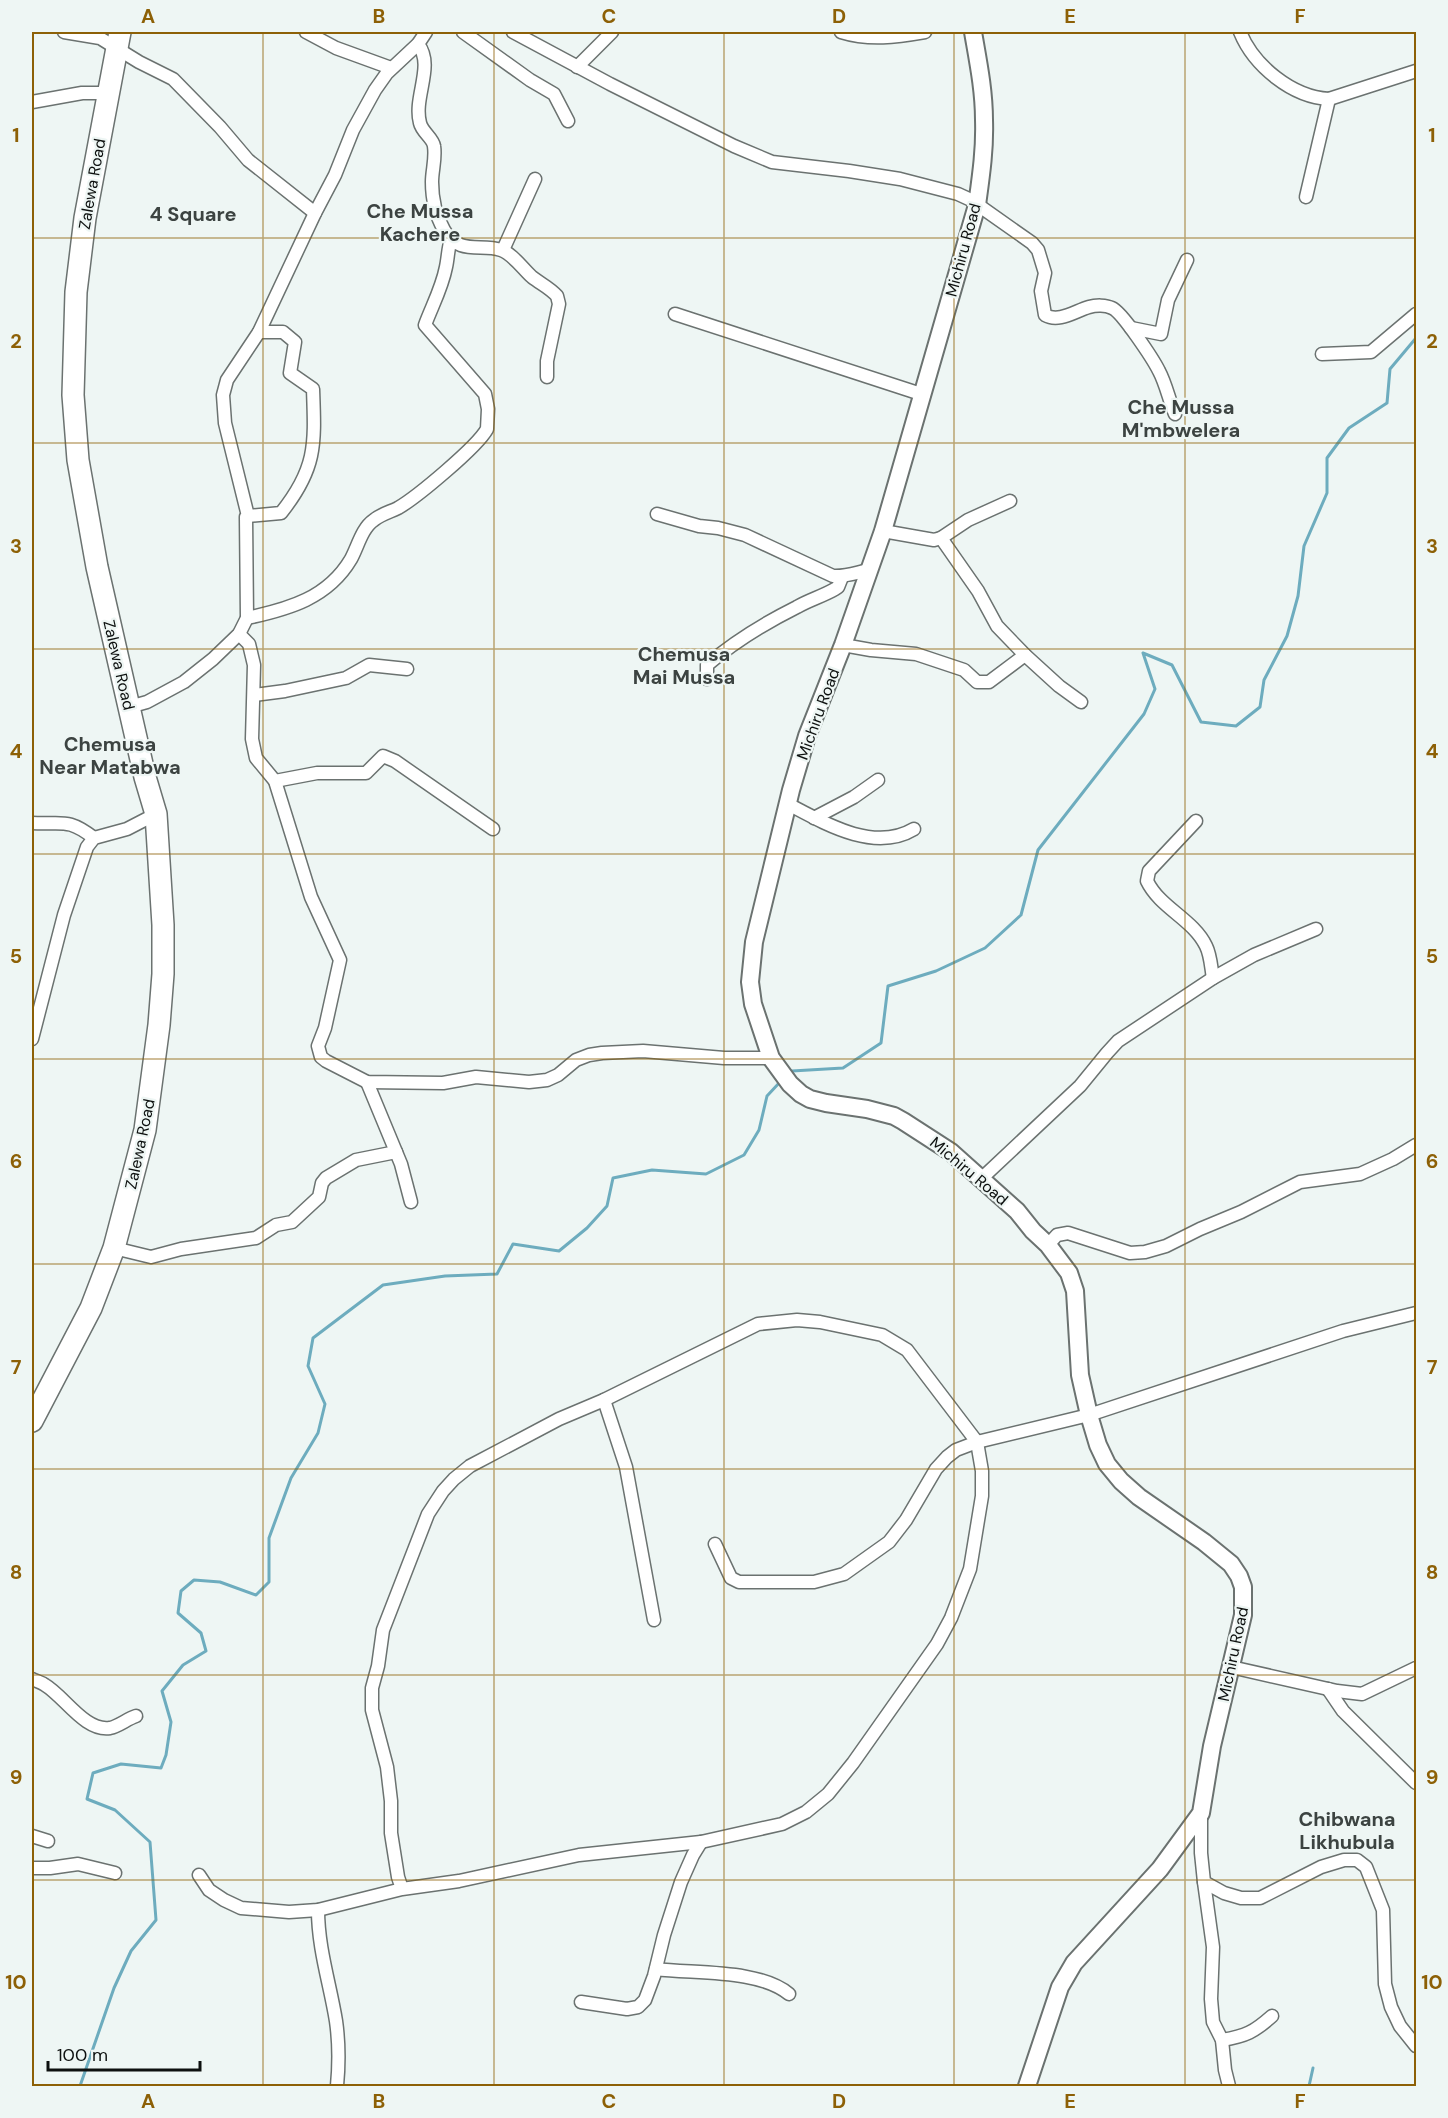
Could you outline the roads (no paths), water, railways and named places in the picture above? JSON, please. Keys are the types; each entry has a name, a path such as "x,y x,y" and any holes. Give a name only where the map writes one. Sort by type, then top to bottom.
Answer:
{"highway":[{"name":"Zalewa Road","path":"32,1421 91,1308 114,1248 146,1130 163,974 163,925 156,814 145,777 88,519 78,460 73,394 76,292 82,241 118,39"}],"street":[{"path":"64,32 118,39 140,62 173,79 220,127 248,160 315,213"},
{"path":"306,32 336,48 391,68"},
{"path":"129,707 147,702 184,682 239,634 247,618 246,517 248,516 225,423 223,395 227,380 259,332 315,213 336,175 353,130 375,90 391,68 418,44 426,32"},
{"path":"463,32 530,80 554,94 568,121"},
{"path":"513,32 724,141 772,162 900,179 958,194 1032,243 1038,250 1045,273 1041,291 1045,315 1060,317 1091,306 1115,309 1131,328 1158,369 1175,414"},
{"path":"577,67 612,32"},
{"path":"841,32 859,37 890,37 925,32"},
{"name":"Michiru Road","path":"973,32 982,82 985,118 983,160 977,205 883,531 843,645 807,736 768,879 751,960 750,982 753,1004 771,1058 790,1084 801,1094 826,1103 867,1109 894,1116 951,1152 1017,1211 1048,1245 1069,1273 1075,1291 1080,1375 1098,1445 1107,1464 1139,1497 1204,1542 1231,1564 1243,1587 1244,1605 1212,1746 1201,1813 1160,1869 1074,1963 1060,1987 1027,2086"},
{"path":"1240,32 1259,60 1278,79 1299,93 1316,98 1329,99 1416,71"},
{"path":"418,44 423,51 425,61 420,100 420,123 434,144 435,168 432,180 434,202 444,231 451,239 470,248 502,250 557,296 559,304 546,361 547,377"},
{"path":"32,102 82,93 109,93"},
{"path":"1306,197 1329,99"},
{"path":"502,250 535,179"},
{"path":"247,618 281,611 330,585 346,567 366,527 372,521 399,507 458,460 488,429 485,394 425,325 435,304 447,267 451,239"},
{"path":"1131,328 1161,334 1168,300 1187,260"},
{"path":"675,314 924,395"},
{"path":"1322,354 1371,352 1416,314"},
{"path":"248,516 281,513 298,492 312,460 314,439 313,389 290,373 295,342 283,333 259,332"},
{"path":"883,531 926,539 941,538 968,520 1010,501"},
{"path":"657,514 699,526 745,535 833,576 842,577 870,570"},
{"path":"941,538 978,591 997,626 1059,686 1081,702"},
{"path":"707,679 707,665 720,654 774,619 835,589 842,577"},
{"path":"239,634 249,645 254,665 252,739 254,751 260,765 275,781 311,897 340,960 326,1028 318,1046 319,1052 326,1061 367,1082 443,1083 476,1077 539,1081 558,1075 582,1057 602,1053 643,1051 723,1058 771,1058"},
{"path":"843,645 916,654 964,670 976,682 983,683 989,682 1025,655"},
{"path":"254,695 346,678 369,665 407,669"},
{"path":"275,781 316,773 366,773 383,756 395,761 492,830"},
{"path":"814,818 854,797 878,780"},
{"path":"788,804 838,830 871,837 905,834 914,829"},
{"path":"32,1039 64,915 87,847 94,838 127,830 156,814"},
{"path":"1196,821 1149,870 1147,881 1161,901 1182,918 1202,939 1210,956 1213,978"},
{"path":"32,823 71,823 82,828 94,838"},
{"path":"981,1179 1080,1086 1118,1041 1213,978 1254,956 1316,929"},
{"path":"367,1082 396,1152 411,1202"},
{"path":"1048,1245 1057,1235 1068,1233 1130,1253 1145,1252 1166,1246 1300,1182 1360,1174 1393,1159 1416,1145"},
{"path":"114,1248 151,1257 181,1249 256,1238 276,1225 292,1222 319,1197 322,1183 326,1178 356,1160 396,1152"},
{"path":"715,1544 730,1578 739,1582 814,1582 844,1574 889,1542 906,1520 936,1469 956,1450 976,1442 1089,1415 1343,1331 1416,1312"},
{"path":"200,1875 209,1890 241,1908 289,1912 318,1910 402,1889 459,1881 579,1855 701,1842 782,1824 806,1812 828,1794 853,1763 937,1644 963,1591 972,1562 982,1496 982,1472 976,1442 907,1350 890,1338 866,1331 797,1320 768,1322 750,1327 604,1400 559,1419 470,1466 443,1491 428,1514 383,1630 370,1700 387,1767 392,1843 402,1889"},
{"path":"604,1400 626,1467 654,1620"},
{"path":"1231,1666 1328,1689 1362,1694 1416,1668"},
{"path":"32,1679 45,1685 82,1719 97,1726 114,1727 136,1716"},
{"path":"1328,1689 1343,1711 1416,1783"},
{"path":"1201,1813 1201,1853 1214,1947 1210,1999 1213,2022 1222,2040 1229,2086"},
{"path":"32,1836 48,1841"},
{"path":"580,2002 627,2009 638,2007 645,2000 650,1990 681,1882 701,1842"},
{"path":"1204,1882 1224,1893 1241,1898 1260,1898 1311,1872 1344,1860 1357,1860 1366,1867 1383,1910 1384,1984 1390,2007 1400,2026 1416,2046"},
{"path":"32,1868 78,1864 115,1873"},
{"path":"318,1910 318,1932 336,2023 339,2068 337,2086"},
{"path":"656,1969 742,1976 770,1982 789,1994"},
{"path":"1222,2040 1245,2036 1257,2030 1272,2016"}],"waterway":[{"path":"788,1074 792,1071 843,1068 881,1043 888,986 936,971 985,948 1021,915 1038,850 1144,714 1155,689 1143,653 1172,665 1201,722 1236,726 1260,707 1264,680 1287,636 1298,596 1304,546 1327,493 1327,458 1349,428 1387,403 1390,369 1416,338"},
{"path":"80,2086 114,1988 131,1951 156,1920 150,1842 115,1810 87,1799 93,1773 121,1764 161,1768 166,1755 171,1722 162,1691 183,1665 206,1651 201,1633 178,1613 181,1591 194,1580 220,1582 256,1595 269,1582 269,1538 291,1478 318,1433 325,1404 308,1366 313,1338 383,1285 445,1276 497,1274 513,1244 559,1251 587,1228 607,1206 613,1178 652,1170 706,1174 744,1155 759,1130 767,1096 780,1082"},
{"path":"1309,2086 1313,2068"}],"district":[{"name":"4 Square","path":"193,214"},
{"name":"Che Mussa Kachere","path":"420,222"},
{"name":"Che Mussa M'mbwelera","path":"1181,418"},
{"name":"Chemusa Mai Mussa","path":"684,666"},
{"name":"Chemusa Near Matabwa","path":"110,756"},
{"name":"Chibwana Likhubula","path":"1347,1830"}]}
